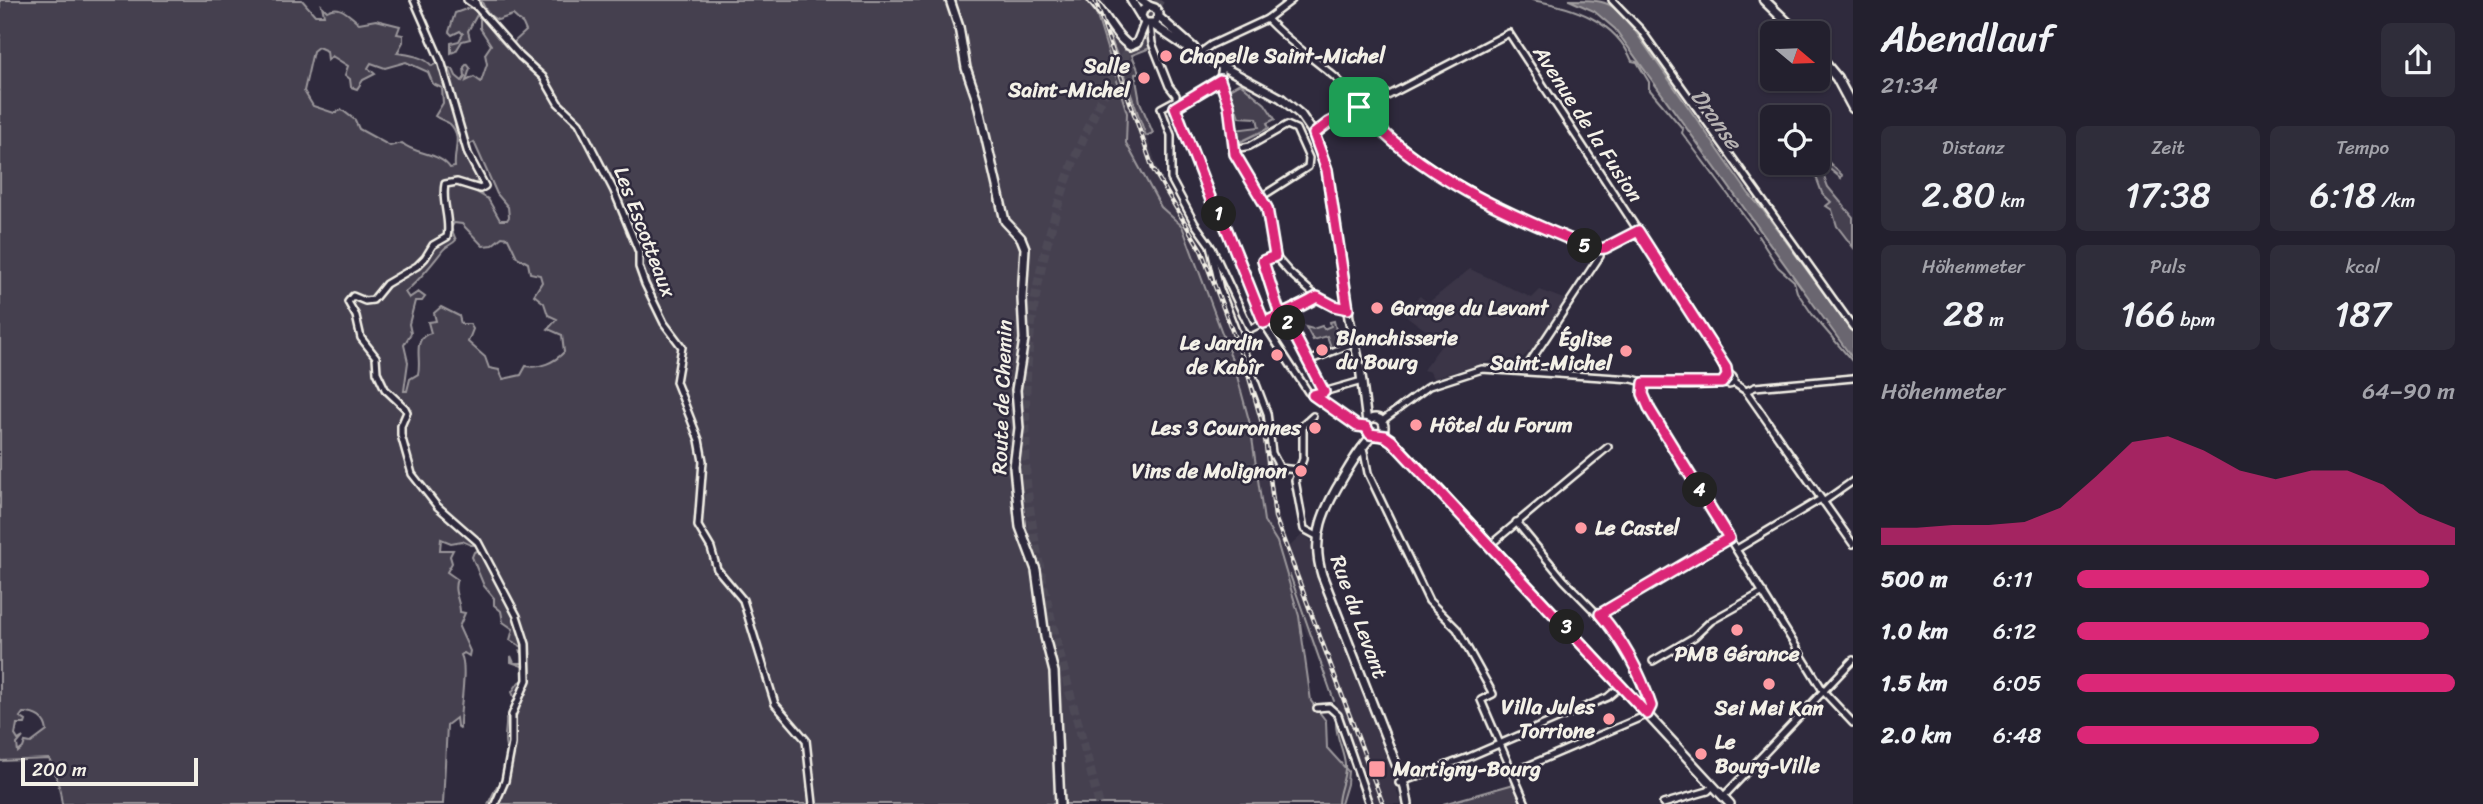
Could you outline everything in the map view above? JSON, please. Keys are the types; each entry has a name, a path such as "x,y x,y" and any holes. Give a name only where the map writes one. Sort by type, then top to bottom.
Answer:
{"main road":[{"path":"1764,0 1786,21"},
{"path":"1830,70 1853,107"}],"street":[{"path":"414,0 442,64 461,136 484,188 451,181 445,184 444,205 449,229 447,237 433,245 417,266 386,284 373,300 365,301 353,296 348,302 356,316 361,338 376,357 377,372 385,389 407,412 401,426 401,435 412,474 437,506 478,542 517,616 526,644 528,678 512,715 512,741 505,781 495,804"},
{"name":"Les Escotteaux","path":"467,0 477,7 520,56 544,77 558,103 579,123 616,196 639,253 639,270 645,285 664,323 682,347 676,382 699,440 703,461 698,526 711,548 717,569 743,600 775,704 806,740 813,804"},
{"name":"Les Escotteaux","path":"475,0 477,7"},
{"name":"Route de Chemin","path":"950,0 960,32 966,68 978,103 1005,221 1021,238 1025,248 1022,298 1024,339 1016,390 1019,428 1014,467 1020,527 1036,570 1045,637 1054,672 1060,804"},
{"path":"1092,0 1104,12 1121,40 1130,46 1137,43 1147,22 1158,18"},
{"path":"1131,0 1147,22 1176,41 1281,98 1301,115 1314,134 1327,170 1370,430"},
{"path":"1140,0 1158,11 1158,18 1198,52"},
{"path":"1198,52 1267,19 1292,0"},
{"path":"1612,0 1642,30 1853,327"},
{"path":"1150,4 1143,10 1152,43 1169,86 1174,90 1175,104 1211,200 1223,220 1264,323 1288,363 1313,395 1357,426 1390,439 1730,804"},
{"path":"1267,19 1337,79 1359,107 1400,145 1449,179 1504,210 1601,250"},
{"name":"Avenue de la Fusion","path":"1359,107 1368,106 1509,33 1714,347 1726,379"},
{"path":"1222,65 1220,80 1229,105 1235,149 1240,166 1261,197 1271,220 1275,256 1317,297 1334,306 1348,309"},
{"path":"1220,80 1175,104 1161,108 1170,130 1171,179 1195,224 1221,263 1250,329 1317,297"},
{"path":"1314,134 1344,113 1359,107"},
{"path":"1235,149 1250,146 1287,125 1294,127 1305,148 1308,167 1261,197"},
{"path":"1524,371 1597,261 1601,250 1638,231"},
{"path":"1210,246 1220,289 1267,413 1273,456 1280,468 1297,470"},
{"path":"1275,256 1263,261 1263,265 1282,314 1324,392"},
{"path":"1308,361 1354,343"},
{"path":"1360,367 1367,383 1371,407 1420,469"},
{"path":"1370,430 1398,406 1433,384 1485,368 1632,379 1644,383 1697,385 1726,379 1729,386 1734,383 1746,391 1853,544"},
{"path":"1746,391 1755,387 1853,378"},
{"path":"1313,395 1362,381"},
{"path":"1644,383 1643,394 1650,410 1824,692 1853,723"},
{"path":"1313,416 1303,425 1303,459 1297,470 1296,486 1304,529 1317,536"},
{"path":"1370,430 1371,419 1381,422"},
{"name":"Rue du Levant","path":"1370,430 1324,510 1317,536 1318,557 1322,575 1407,804"},
{"path":"1490,545 1608,447"},
{"path":"1361,448 1368,473 1429,601 1457,629 1493,694 1481,700 1526,804"},
{"path":"1737,550 1853,481"},
{"path":"1511,773 1647,714 1651,706 1637,670 1615,632 1564,580 1516,522"},
{"path":"1600,614 1729,538"},
{"path":"1653,661 1687,642 1707,623 1763,592"},
{"path":"1723,797 1853,660"},
{"path":"1401,783 1608,697 1621,686"},
{"path":"1317,708 1329,708 1338,715 1369,804"},
{"path":"1663,804 1708,791 1713,786"}],"shaded area":[{"path":"0,0 302,0 315,15 324,15 322,6 327,11 341,9 359,23 376,20 400,26 397,34 403,35 403,42 397,53 420,58 432,66 437,63 450,82 453,79 449,68 453,69 462,81 467,64 470,68 466,81 474,77 481,82 487,64 485,54 491,45 480,28 480,18 477,15 468,31 470,39 462,41 456,51 451,53 451,43 459,41 463,34 460,31 452,35 449,32 455,13 472,7 510,51 515,41 526,31 513,15 498,20 492,16 481,0 1092,0 1127,113 1126,143 1161,207 1182,226 1234,365 1250,424 1264,521 1277,542 1299,616 1311,701 1326,721 1327,748 1348,771 1341,804 488,804 497,786 506,786 512,749 506,748 506,718 518,711 521,699 514,697 512,692 519,682 530,677 530,672 511,662 511,656 514,663 525,663 519,650 524,652 524,648 510,640 513,629 503,622 501,611 494,605 494,598 484,586 472,557 474,552 480,550 478,545 462,541 451,543 441,539 440,550 453,550 450,556 452,563 447,572 457,579 455,588 460,612 465,613 459,627 470,651 469,656 464,653 461,655 464,670 460,728 456,718 447,725 443,804 62,804 58,781 49,759 0,761","holes":["318,47 327,51 328,60 332,56 348,66 345,75 350,79 351,87 357,89 363,80 375,74 368,68 371,63 385,68 406,62 428,72 433,84 442,88 443,103 435,116 450,124 456,134 455,167 450,168 440,159 402,143 390,146 359,129 355,120 342,110 334,113 313,106 304,91 313,51","474,142 497,194 508,207 507,220 500,220 488,199 473,190 478,179 469,161 469,145","454,223 462,224 483,246 492,245 502,237 508,238 517,257 528,263 530,273 540,275 542,282 534,295 544,303 548,315 557,319 548,329 562,335 564,352 546,364 526,366 521,375 503,379 499,370 489,368 485,357 468,342 473,329 470,324 461,324 459,316 441,307 434,313 436,321 428,322 431,333 421,339 419,344 418,374 410,379 407,391 404,391 408,362 404,345 411,333 409,324 415,301 422,301 425,297 418,292 409,298 405,292 445,248 456,240 451,228","23,713 35,715 42,720 47,731 31,743 25,742 18,752 17,744 23,737 18,740 15,735 17,724 25,724 26,721 20,717"]},
{"path":"1092,0 1105,0 1106,20 1137,98 1136,110 1143,122 1161,180 1207,257 1266,421 1276,507 1289,547 1303,534 1311,541 1315,569 1377,729 1401,804 1370,804 1328,682 1299,616 1277,542 1264,521 1250,424 1234,365 1182,226 1161,207 1126,143 1127,113"},
{"name":"Dranse","path":"1569,0 1592,0 1607,4 1620,13 1635,31 1749,194 1853,333 1853,359 1615,29 1594,11"},
{"path":"1102,14 1125,50 1137,49 1146,34 1148,35 1150,48 1132,55 1139,72 1135,74 1140,102 1153,133 1146,136"},
{"path":"1240,83 1265,104 1275,119 1267,123 1269,128 1236,144 1234,130 1259,127 1257,118 1239,117 1237,111 1232,112 1226,91"},
{"path":"1830,164 1842,175 1841,178 1830,169"},
{"path":"1815,175 1824,175 1828,187 1853,217 1853,247 1837,226 1832,210 1826,206 1831,202 1822,193"},
{"path":"1470,269 1532,298 1540,290 1566,300 1537,344 1517,363 1491,361 1433,378 1430,372 1423,370 1443,343 1401,312 1420,296 1428,303"},
{"path":"1334,321 1336,330 1344,329 1346,344 1332,350 1327,336 1313,340 1306,327 1313,329 1322,326 1324,329"},
{"path":"1514,784 1522,804 1443,804"}],"waterway":[{"path":"1532,0 1577,12 1591,18 1615,35 1632,61 1637,62 1649,82 1649,89 1683,129 1682,133 1756,232"},
{"path":"1758,236 1778,267 1794,281 1797,292 1812,314 1853,362"},
{"path":"1290,575 1334,701"},
{"path":"1336,723 1345,764 1338,804"}],"tunnel":[{"path":"1141,29 1160,0"},
{"path":"1099,804 1050,612 1034,534 1026,473 1026,384 1038,281 1050,231 1085,134 1134,41"}],"railway":[{"path":"1095,0 1153,169 1201,250 1246,367 1264,430 1275,517 1383,804"}],"place":[{"name":"Chapelle Saint-Michel","path":"1166,56"},
{"name":"Salle Saint-Michel","path":"1144,78"},
{"name":"Garage du Levant","path":"1377,308"},
{"name":"Blanchisserie du Bourg","path":"1322,350"},
{"name":"Église Saint-Michel","path":"1626,351"},
{"name":"Le Jardin de Kabîr","path":"1277,355"},
{"name":"Hôtel du Forum","path":"1416,425"},
{"name":"Les 3 Couronnes","path":"1315,428"},
{"name":"Vins de Molignon","path":"1301,471"},
{"name":"Le Castel","path":"1581,528"},
{"name":"PMB Gérance","path":"1737,630"},
{"name":"Sei Mei Kan","path":"1769,684"},
{"name":"Villa Jules Torrione","path":"1609,719"},
{"name":"Le Bourg-Ville","path":"1701,754"},
{"name":"Martigny-Bourg","path":"1377,769"}],"route":[{"path":"1359,107 1352,108 1314,134 1327,170 1348,309 1334,306 1317,297 1309,302 1280,315 1264,323 1223,220 1211,200 1175,107 1220,80 1229,105 1238,162 1267,208 1271,220 1275,256 1263,261 1267,280 1280,315 1283,313 1324,392 1313,395 1357,426 1366,427 1370,434 1385,436 1392,441 1524,579 1647,714 1651,706 1637,670 1615,632 1600,614 1729,538 1650,410 1643,394 1644,383 1722,383 1727,376 1726,368 1638,231 1601,250 1570,240 1504,210 1449,179 1400,145 1372,122 1359,107"}]}
